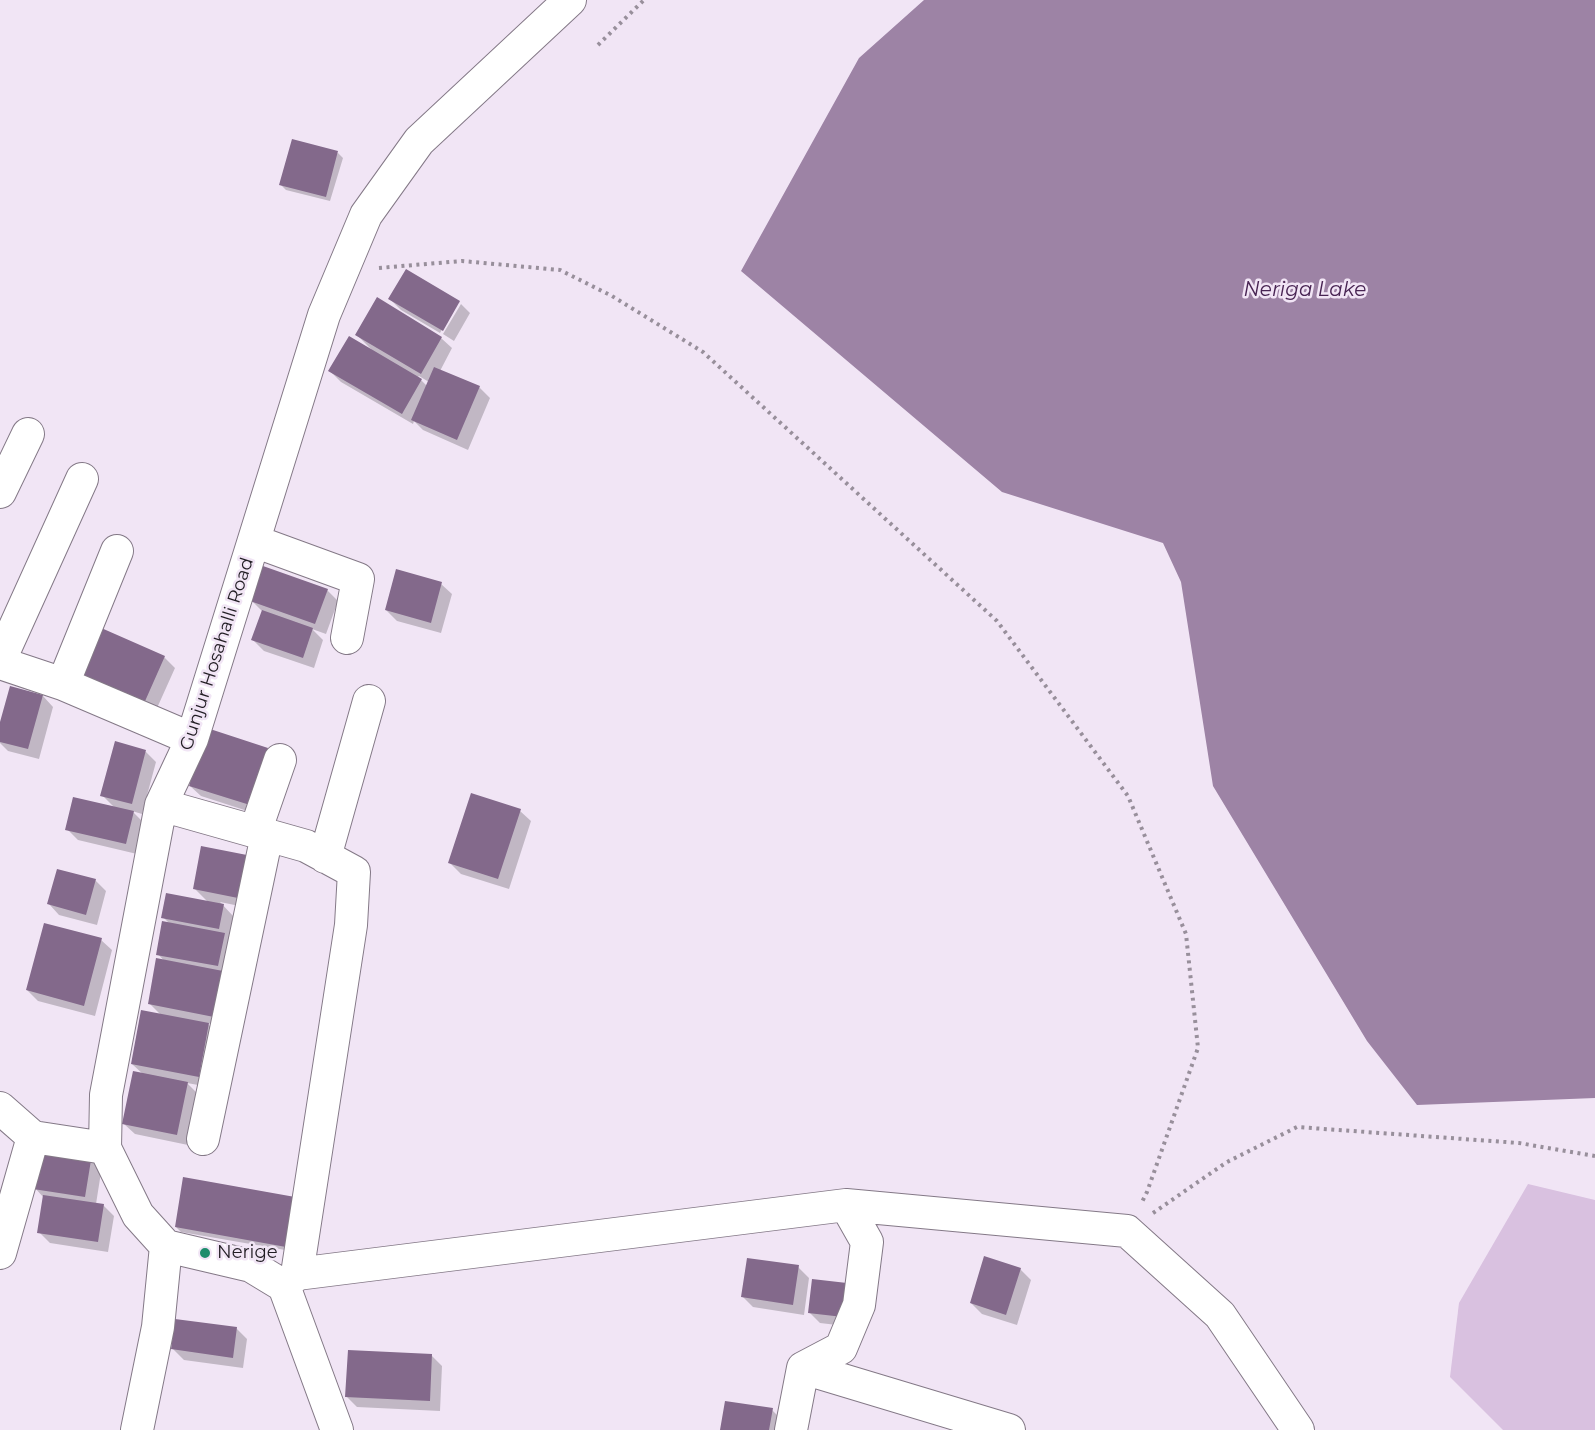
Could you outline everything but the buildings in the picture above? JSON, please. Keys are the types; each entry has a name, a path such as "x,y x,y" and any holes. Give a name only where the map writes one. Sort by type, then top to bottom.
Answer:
{"street":[{"name":"Gunjur Hosahalli Road","path":"166,1246 138,1215 105,1148 106,1095 161,805 192,739 324,315 366,215 419,141 570,0"},
{"path":"0,492 28,434"},
{"path":"82,479 0,661 63,684 192,739"},
{"path":"254,541 358,579 347,638"},
{"path":"63,684 117,551"},
{"path":"326,856 369,701"},
{"path":"203,1139 261,833 280,760"},
{"path":"161,805 306,846 354,872 351,925 290,1280 337,1430"},
{"path":"0,1108 33,1137 105,1148"},
{"path":"0,1253 33,1137"},
{"path":"803,1368 841,1348 859,1305 867,1242 846,1205"},
{"path":"137,1430 158,1327 166,1246 251,1266 290,1280 846,1205 1127,1231 1220,1316 1298,1430"},
{"path":"791,1430 803,1368"},
{"path":"803,1368 1009,1430"}],"path":[{"path":"598,45 644,0"},
{"path":"343,270 462,261 550,269 560,270 612,296 703,352 997,621 1128,796 1186,934 1198,1048 1148,1192 1127,1231"},
{"path":"1127,1231 1227,1162 1297,1128 1519,1143 1595,1156"}],"shaded area":[{"path":"1528,1184 1595,1200 1595,1430 1503,1430 1450,1377 1459,1303"}],"water":[{"name":"Neriga Lake","path":"924,0 1595,0 1595,1098 1417,1105 1367,1041 1213,786 1181,582 1163,543 1002,492 741,271 859,58"}],"place":[{"name":"Nerige","path":"205,1253"}]}
